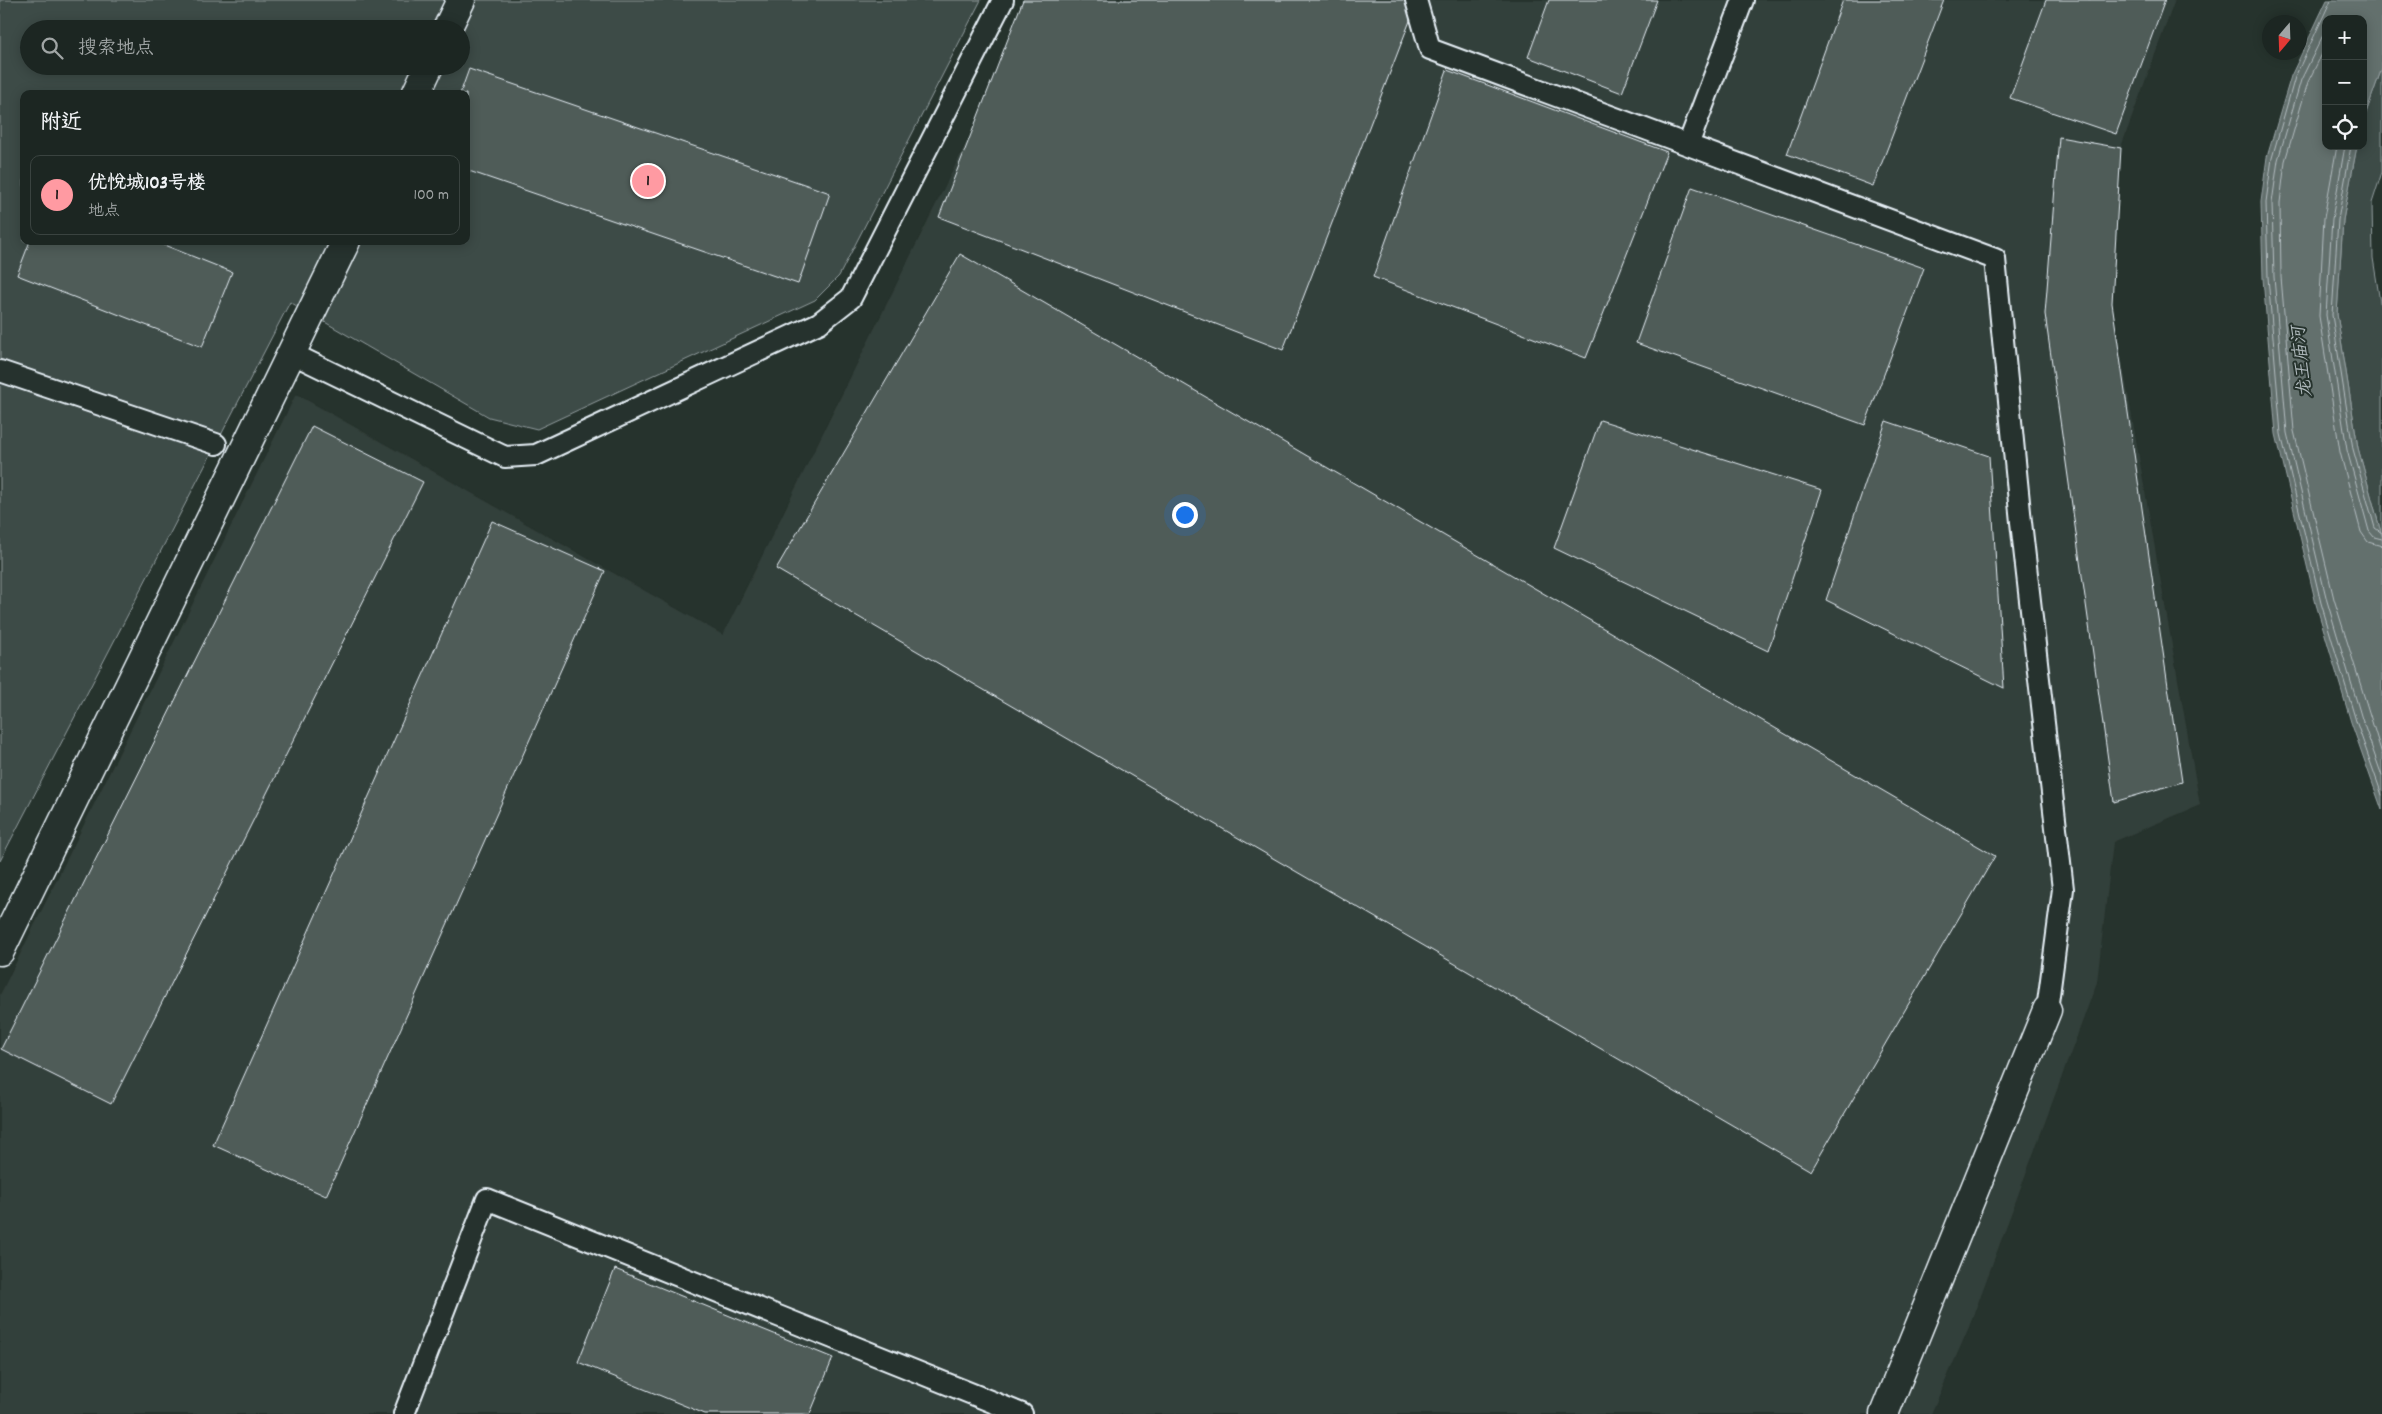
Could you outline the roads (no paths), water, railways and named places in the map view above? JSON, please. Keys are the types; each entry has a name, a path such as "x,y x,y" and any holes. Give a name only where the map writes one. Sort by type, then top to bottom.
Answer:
{"street":[{"path":"451,20 461,0"},
{"path":"418,90 425,75"},
{"path":"0,950 293,354 344,245"},
{"path":"1884,1414 2047,1010"}],"lane":[{"path":"293,354 505,457 536,454 819,323 852,298 1003,0"},
{"path":"1416,0 1430,49 1995,258 2021,522 2063,889 2047,1010"},
{"path":"1688,145 1743,0"},
{"path":"0,371 216,444"},
{"path":"404,1414 487,1199 1022,1414"}],"water":[{"name":"龙王庙河","path":"2327,0 2382,0 2382,68 2367,110 2367,15 2322,15 2322,150 2356,150 2343,220 2337,314 2358,448 2382,536 2382,810 2351,722 2316,604 2276,434 2263,278 2261,202 2267,157 2291,76 2299,60 2307,60 2307,42"}],"place":[{"name":"优悦城103号楼","path":"648,181"}]}
